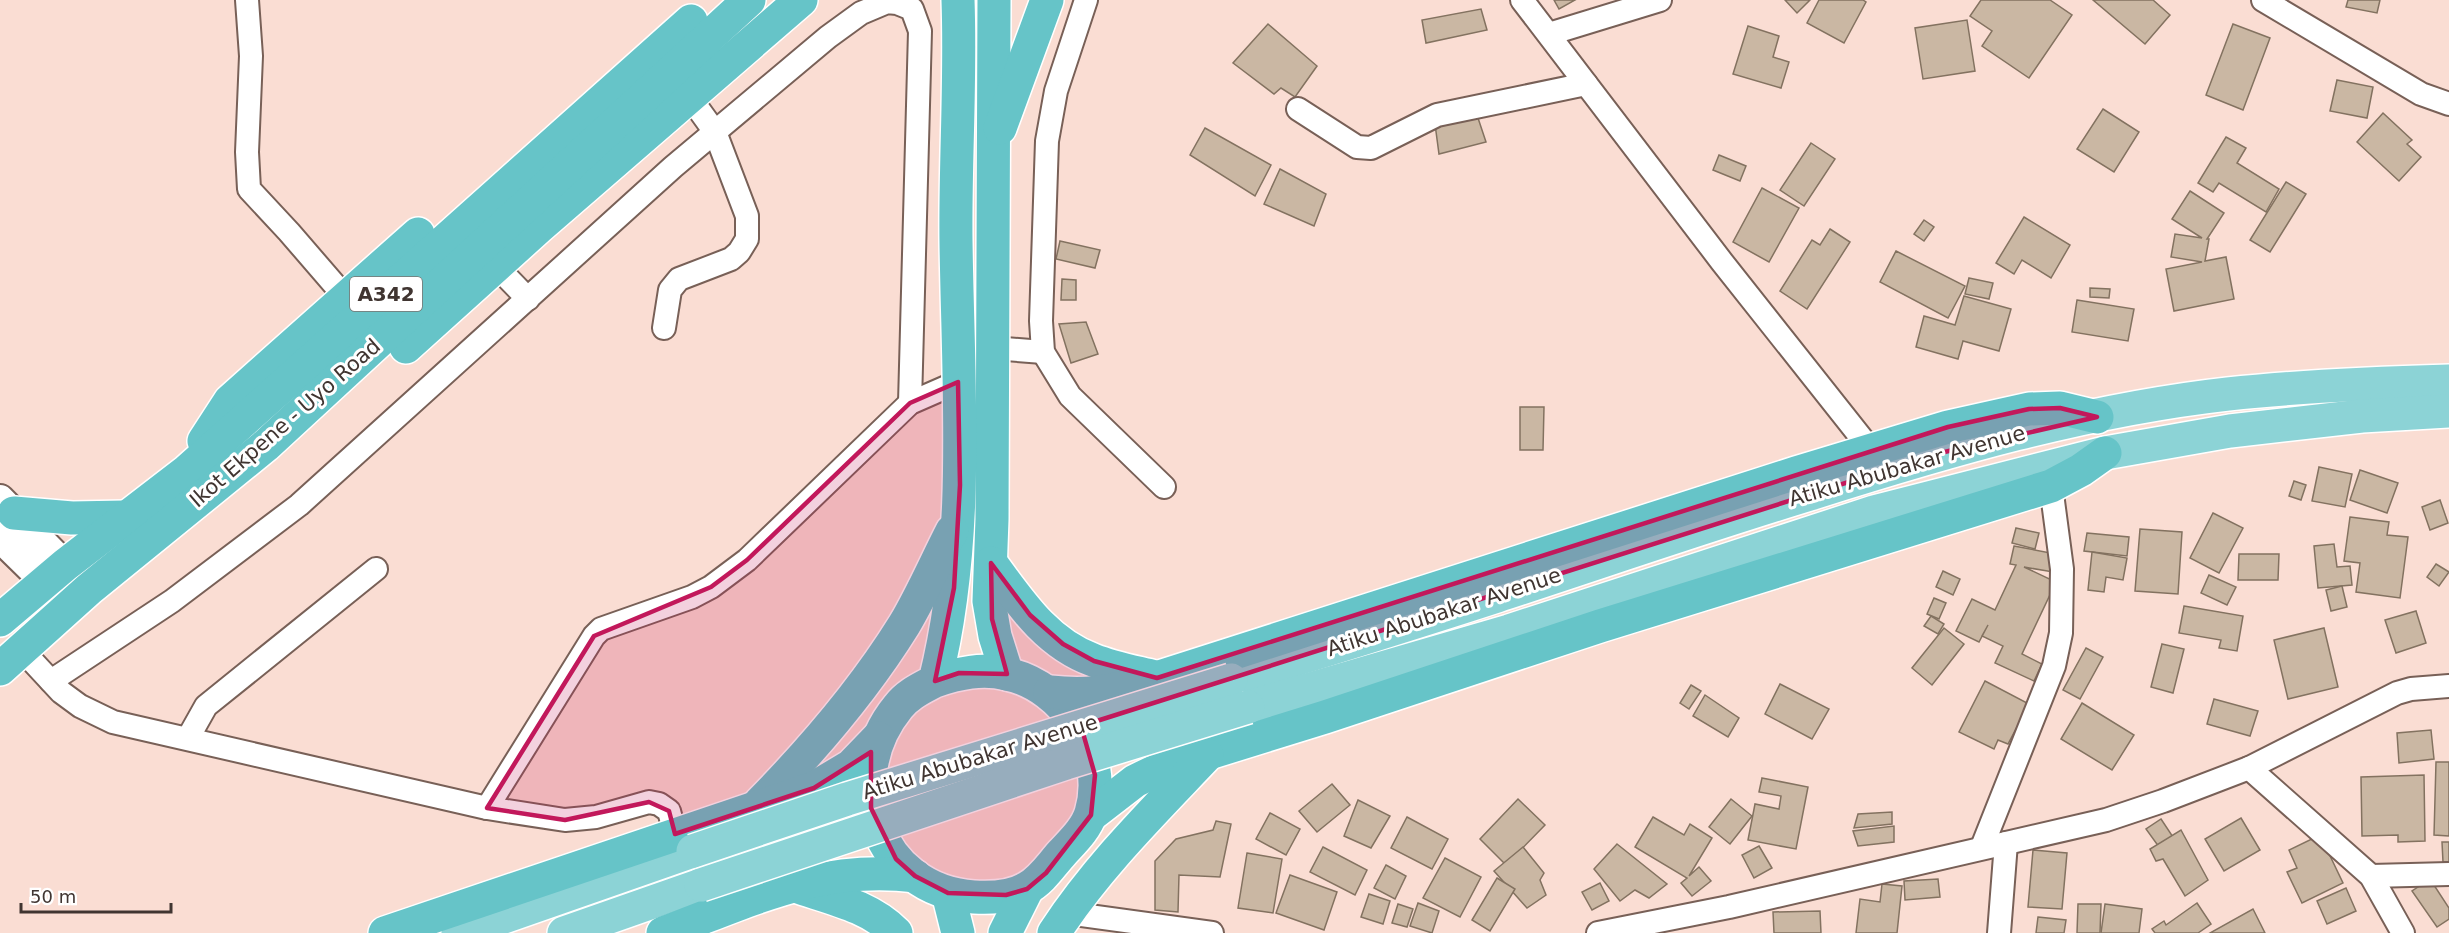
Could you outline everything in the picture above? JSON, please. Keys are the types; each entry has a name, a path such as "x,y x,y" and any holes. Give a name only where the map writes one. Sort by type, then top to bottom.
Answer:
{"highway":[{"name":"Ikot Ekpene - Uyo Road","path":"11,660 89,589 199,481 702,12 749,0"},
{"path":"199,481 260,469 273,461 801,0"},
{"path":"994,0 993,348 989,601 1007,674"},
{"path":"992,149 1047,0"},
{"path":"935,681 945,642 954,588 960,485 955,2"},
{"path":"199,481 230,401 346,298 702,12"},
{"path":"385,933 684,842 757,806 814,788 832,779 866,752 898,706 914,692 958,673 983,671 1007,674 1050,692 1077,695 1099,694 1157,678 1948,427 2029,409 2060,408 2097,417"},
{"path":"1091,815 1135,781 1164,767 1634,616 2051,486 2081,470 2105,453"},
{"name":"Ikot Ekpene - Uyo Road","path":"0,620 125,517 199,481"},
{"path":"5,517 125,517"},
{"path":"757,806 830,728 874,670 905,623 958,518"},
{"path":"991,563 1030,615 1063,644 1094,661 1157,678"},
{"path":"881,733 874,750 870,770 871,808 885,843 896,859 915,876 948,893 988,898 1006,896 1027,889 1046,873 1077,838 1091,815 1095,794 1092,755 1085,736 1050,692"},
{"path":"1060,923 1111,856 1210,752"},
{"path":"663,933 793,885 848,874 873,872 915,876"},
{"path":"793,885 862,909 889,925 896,933"},
{"path":"1005,933 1027,889"},
{"path":"948,893 958,933"}],"main road":[{"name":"Atiku Abubakar Avenue","path":"564,933 1066,763 1239,693 1498,596 1718,521 1940,453 2097,417 2227,394 2449,381"},
{"name":"Atiku Abubakar Avenue","path":"458,933 684,842 1239,693 1509,631 1874,512 2105,453 2241,430 2362,416 2449,411"}],"street":[{"path":"247,0 251,56 247,152 249,189 346,298"},
{"path":"1086,0 1056,91 1047,141 1041,321 1043,352 1070,396 1164,487"},
{"path":"1522,0 1722,262 1871,450"},
{"path":"1549,34 1659,0"},
{"path":"2264,0 2421,94 2449,104"},
{"path":"51,681 172,601 299,505 673,167 828,37 861,13 887,2 912,9 920,31 910,403"},
{"path":"1298,109 1357,147 1371,148 1437,115 1586,84"},
{"path":"664,328 670,290 679,279 731,259 740,252 747,239 747,216 715,132 689,96"},
{"path":"496,266 528,299"},
{"path":"993,348 1043,352"},
{"path":"487,808 594,636 601,629 692,597 711,587 747,560 910,403 958,382"},
{"path":"1982,847 2054,666 2061,633 2062,568 2051,486"},
{"path":"5,517 55,573"},
{"path":"188,738 206,706 376,568"},
{"path":"11,660 51,681 80,706 113,722 487,808 565,820 596,817 649,802 659,804 669,811 684,842"},
{"path":"1598,933 1729,907 2106,820 2249,768 2397,693 2411,689 2449,686"},
{"path":"2249,768 2371,876 2403,933"},
{"path":"1999,933 2006,843"},
{"path":"2371,876 2449,874"},
{"path":"1060,923 1212,933"}],"highlighted area":[{"path":"958,382 960,485 954,588 935,681 959,673 1007,674 992,619 991,563 1030,615 1063,644 1094,661 1157,678 1948,427 2029,409 2060,408 2097,417 1940,453 1081,726 1095,775 1091,815 1046,873 1027,889 1006,895 948,893 915,876 896,859 871,808 871,752 814,788 675,834 669,811 649,802 565,820 487,808 594,636 711,587 747,560 910,403"}],"building":[{"path":"1554,0 1575,0 1559,9"},
{"path":"1785,0 1810,0 1797,13"},
{"path":"1819,0 1863,0 1866,2 1844,43 1807,23"},
{"path":"1981,0 2050,0 2072,15 2029,78 1982,46 1992,31 1970,16"},
{"path":"2093,0 2153,0 2170,15 2145,44"},
{"path":"2348,0 2380,0 2377,13 2346,7"},
{"path":"1481,9 1487,30 1426,43 1422,20"},
{"path":"1967,20 1975,71 1923,79 1915,28"},
{"path":"1268,24 1317,66 1295,97 1281,88 1274,94 1233,63"},
{"path":"2233,24 2270,38 2243,110 2206,95"},
{"path":"1748,26 1779,36 1773,57 1789,62 1781,88 1733,74"},
{"path":"2337,80 2373,87 2367,118 2330,111"},
{"path":"2103,109 2139,132 2114,172 2077,149"},
{"path":"1476,112 1486,142 1439,154 1435,124"},
{"path":"2383,113 2412,140 2407,144 2421,157 2399,181 2357,142"},
{"path":"1205,128 1271,165 1255,196 1190,155"},
{"path":"2226,137 2246,148 2237,163 2279,189 2266,212 2219,183 2213,192 2198,183"},
{"path":"1811,143 1835,159 1804,206 1780,190"},
{"path":"1719,155 1746,166 1740,181 1713,170"},
{"path":"1280,169 1326,194 1314,226 1264,204"},
{"path":"2286,182 2306,194 2270,252 2250,240"},
{"path":"1762,188 1799,208 1769,262 1733,242"},
{"path":"2190,191 2224,213 2207,239 2209,239 2205,261 2226,257 2234,299 2174,311 2166,269 2202,262 2171,257 2175,234 2202,238 2172,219"},
{"path":"2024,217 2070,245 2051,278 2022,260 2014,274 1996,263"},
{"path":"1924,220 1934,227 1924,241 1914,234"},
{"path":"1830,229 1850,242 1807,309 1780,291 1812,240 1820,245"},
{"path":"1060,241 1100,250 1095,268 1056,259"},
{"path":"1896,251 1965,286 1948,318 1880,282"},
{"path":"1969,278 1993,283 1989,299 1965,294"},
{"path":"1062,279 1076,280 1076,300 1061,300"},
{"path":"2090,288 2110,289 2109,298 2090,297"},
{"path":"1964,296 2011,309 1999,351 1963,341 1958,359 1916,347 1924,316 1955,325"},
{"path":"2077,300 2134,309 2128,341 2072,332"},
{"path":"1086,322 1098,354 1071,363 1059,324"},
{"path":"1520,407 1544,407 1543,450 1520,450"},
{"path":"2319,467 2352,474 2345,507 2312,501"},
{"path":"2360,470 2398,483 2387,513 2350,500"},
{"path":"2294,481 2306,485 2301,500 2289,496"},
{"path":"2440,500 2448,523 2430,530 2422,507"},
{"path":"2213,513 2243,528 2219,573 2190,558"},
{"path":"2350,517 2389,522 2387,535 2408,537 2400,598 2356,592 2360,563 2344,561"},
{"path":"2016,528 2039,533 2035,549 2012,543"},
{"path":"2140,529 2182,532 2178,594 2135,591"},
{"path":"2087,533 2129,537 2127,556 2084,551"},
{"path":"2334,544 2337,567 2350,566 2352,585 2318,588 2314,546"},
{"path":"2014,546 2056,554 2053,572 2024,567 2056,582 2022,654 2042,664 2034,681 1995,663 2003,646 1982,636 1979,642 1956,631 1972,599 1995,610 2016,565 2010,564"},
{"path":"2092,552 2127,558 2123,580 2106,577 2104,592 2088,590"},
{"path":"2239,554 2279,554 2278,580 2238,580"},
{"path":"2436,564 2449,572 2439,586 2427,577"},
{"path":"1943,571 1960,579 1953,595 1936,587"},
{"path":"2209,575 2236,587 2227,605 2201,593"},
{"path":"2342,586 2347,607 2331,611 2326,590"},
{"path":"1934,598 1946,603 1939,619 1927,614"},
{"path":"2184,606 2243,616 2237,651 2219,648 2221,640 2179,633"},
{"path":"2416,611 2426,643 2396,653 2385,620"},
{"path":"1931,616 1944,624 1938,634 1924,626"},
{"path":"1944,628 1964,644 1932,685 1912,668"},
{"path":"2324,628 2338,687 2288,699 2274,640"},
{"path":"2162,644 2184,649 2173,693 2151,687"},
{"path":"2086,648 2103,657 2080,699 2063,690"},
{"path":"1985,681 2029,704 2008,744 1998,740 1994,749 1959,732"},
{"path":"1780,684 1829,709 1812,739 1765,714"},
{"path":"1691,685 1701,691 1689,709 1680,703"},
{"path":"1705,695 1739,718 1728,737 1693,716"},
{"path":"2214,699 2258,711 2250,736 2207,724"},
{"path":"2082,703 2134,735 2112,770 2061,739"},
{"path":"2431,730 2434,759 2399,763 2397,733"},
{"path":"2436,762 2449,762 2449,836 2434,835"},
{"path":"2424,775 2425,841 2398,842 2398,835 2362,836 2361,777"},
{"path":"1762,778 1808,787 1796,849 1748,840 1755,804 1779,809 1781,796 1759,792"},
{"path":"1332,784 1350,805 1317,832 1299,811"},
{"path":"1518,799 1545,825 1506,865 1480,839"},
{"path":"1731,799 1752,816 1730,844 1709,827"},
{"path":"1358,800 1390,816 1371,848 1344,836"},
{"path":"1892,812 1892,824 1854,828 1858,814"},
{"path":"1270,813 1300,829 1286,855 1256,839"},
{"path":"1407,817 1448,839 1432,869 1391,848"},
{"path":"1653,817 1684,835 1690,824 1712,838 1689,876 1699,867 1711,881 1692,896 1681,883 1687,878 1635,847"},
{"path":"2241,818 2260,850 2224,871 2205,839"},
{"path":"2161,819 2173,837 2159,847 2146,829"},
{"path":"1216,821 1231,824 1220,877 1179,875 1178,912 1155,910 1155,861 1176,839 1213,830"},
{"path":"1894,826 1894,842 1858,846 1853,831"},
{"path":"2181,830 2208,880 2185,896 2163,859 2156,861 2150,849"},
{"path":"2320,835 2343,883 2302,903 2287,872 2297,868 2289,850"},
{"path":"2442,842 2449,842 2449,862 2443,862"},
{"path":"1617,844 1667,884 1649,898 1635,890 1620,901 1594,869"},
{"path":"1759,846 1772,868 1754,878 1742,855"},
{"path":"1323,847 1367,870 1355,895 1310,872"},
{"path":"1523,847 1544,873 1540,880 1546,895 1527,908 1494,871"},
{"path":"2033,850 2067,853 2062,909 2028,907"},
{"path":"1247,853 1282,859 1273,913 1238,908"},
{"path":"1445,858 1481,877 1460,917 1423,898"},
{"path":"1386,865 1406,876 1395,899 1374,888"},
{"path":"1290,875 1337,892 1324,930 1276,913"},
{"path":"1497,878 1515,889 1490,931 1472,920"},
{"path":"1938,879 1940,897 1905,900 1904,881"},
{"path":"2430,879 2449,908 2449,919 2437,927 2412,891"},
{"path":"1600,883 1609,901 1592,910 1582,892"},
{"path":"1882,884 1902,886 1897,933 1856,933 1860,899 1880,902"},
{"path":"2346,888 2356,911 2327,924 2317,901"},
{"path":"1369,894 1390,901 1383,924 1361,917"},
{"path":"1418,903 1439,911 1432,933 1410,926"},
{"path":"2197,903 2211,924 2198,933 2155,933 2152,929 2164,921 2166,925"},
{"path":"1398,904 1413,909 1407,927 1392,923"},
{"path":"2078,904 2101,904 2100,933 2077,933"},
{"path":"2105,904 2142,909 2139,933 2101,933"},
{"path":"2253,909 2265,933 2210,933"},
{"path":"1820,911 1821,933 1774,933 1773,912"},
{"path":"2038,917 2066,920 2064,933 2036,933"}]}
